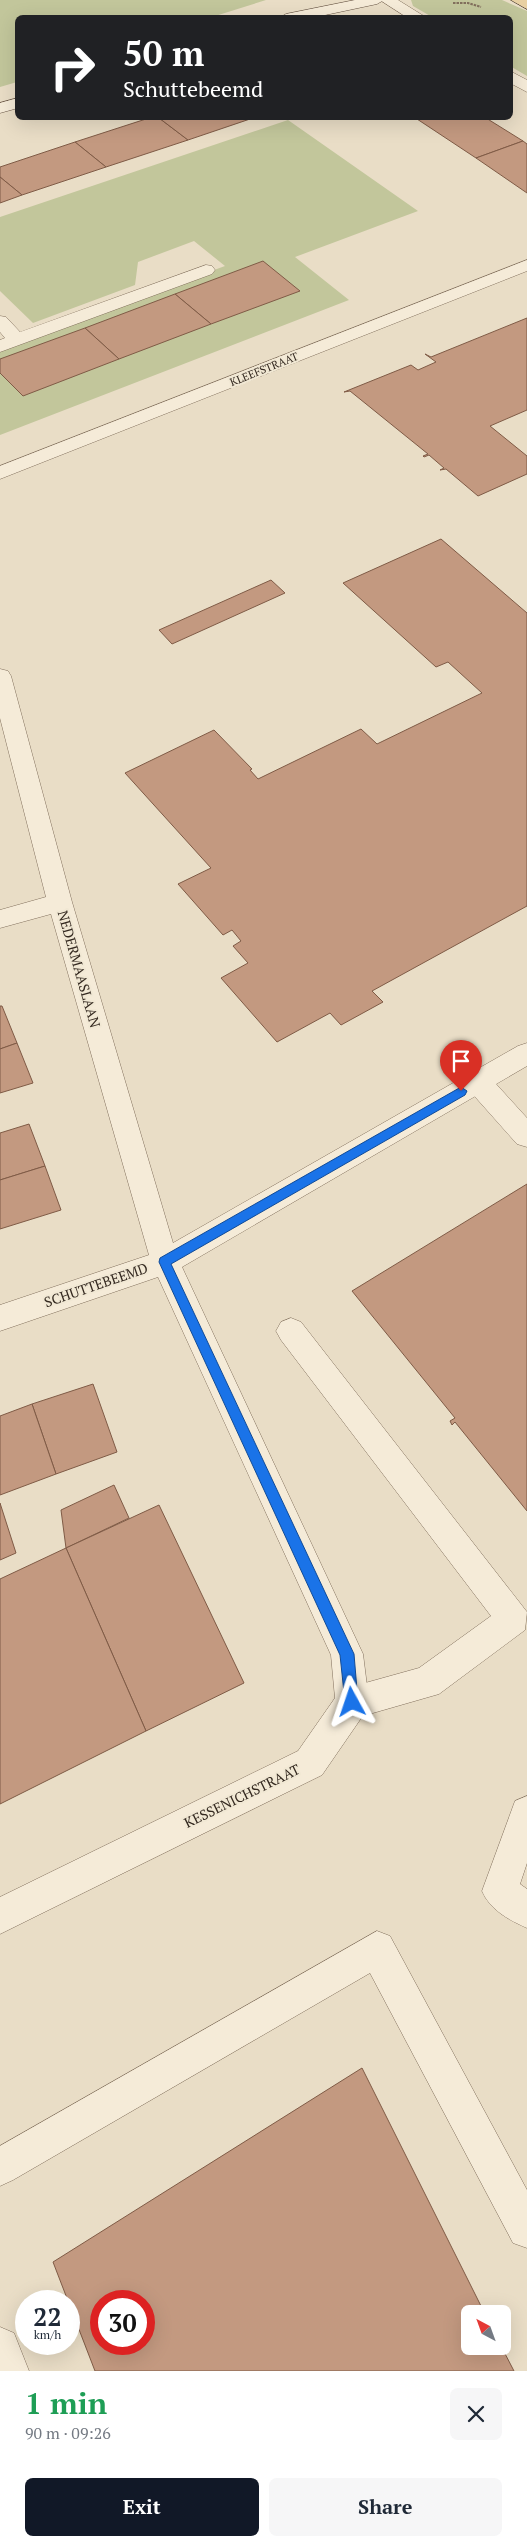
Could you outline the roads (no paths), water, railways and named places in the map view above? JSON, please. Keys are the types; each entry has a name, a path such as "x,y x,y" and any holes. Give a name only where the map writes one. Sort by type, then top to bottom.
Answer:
{"main road":[{"path":"518,0 527,5"}],"street":[{"path":"289,15 325,0"},
{"path":"301,15 377,0"},
{"path":"387,0 414,15"},
{"path":"513,78 527,87"},
{"path":"0,108 15,104"},
{"name":"KLEEFSTRAAT","path":"0,473 527,265"},
{"path":"0,346 206,270"},
{"path":"0,321 17,340"},
{"name":"NEDERMAASLAAN","path":"0,676 60,902 165,1262"},
{"path":"0,918 60,902"},
{"name":"SCHUTTEBEEMD","path":"0,1318 165,1262 527,1053"},
{"path":"478,1082 527,1136"},
{"path":"165,1262 347,1654 352,1702 427,1682 520,1614 291,1331"},
{"name":"KESSENICHSTRAAT","path":"0,1916 310,1763 352,1702"},
{"path":"527,1813 500,1891 527,1910"},
{"path":"0,2167 377,1949 527,2229"},
{"path":"0,2347 9,2371"}]}
